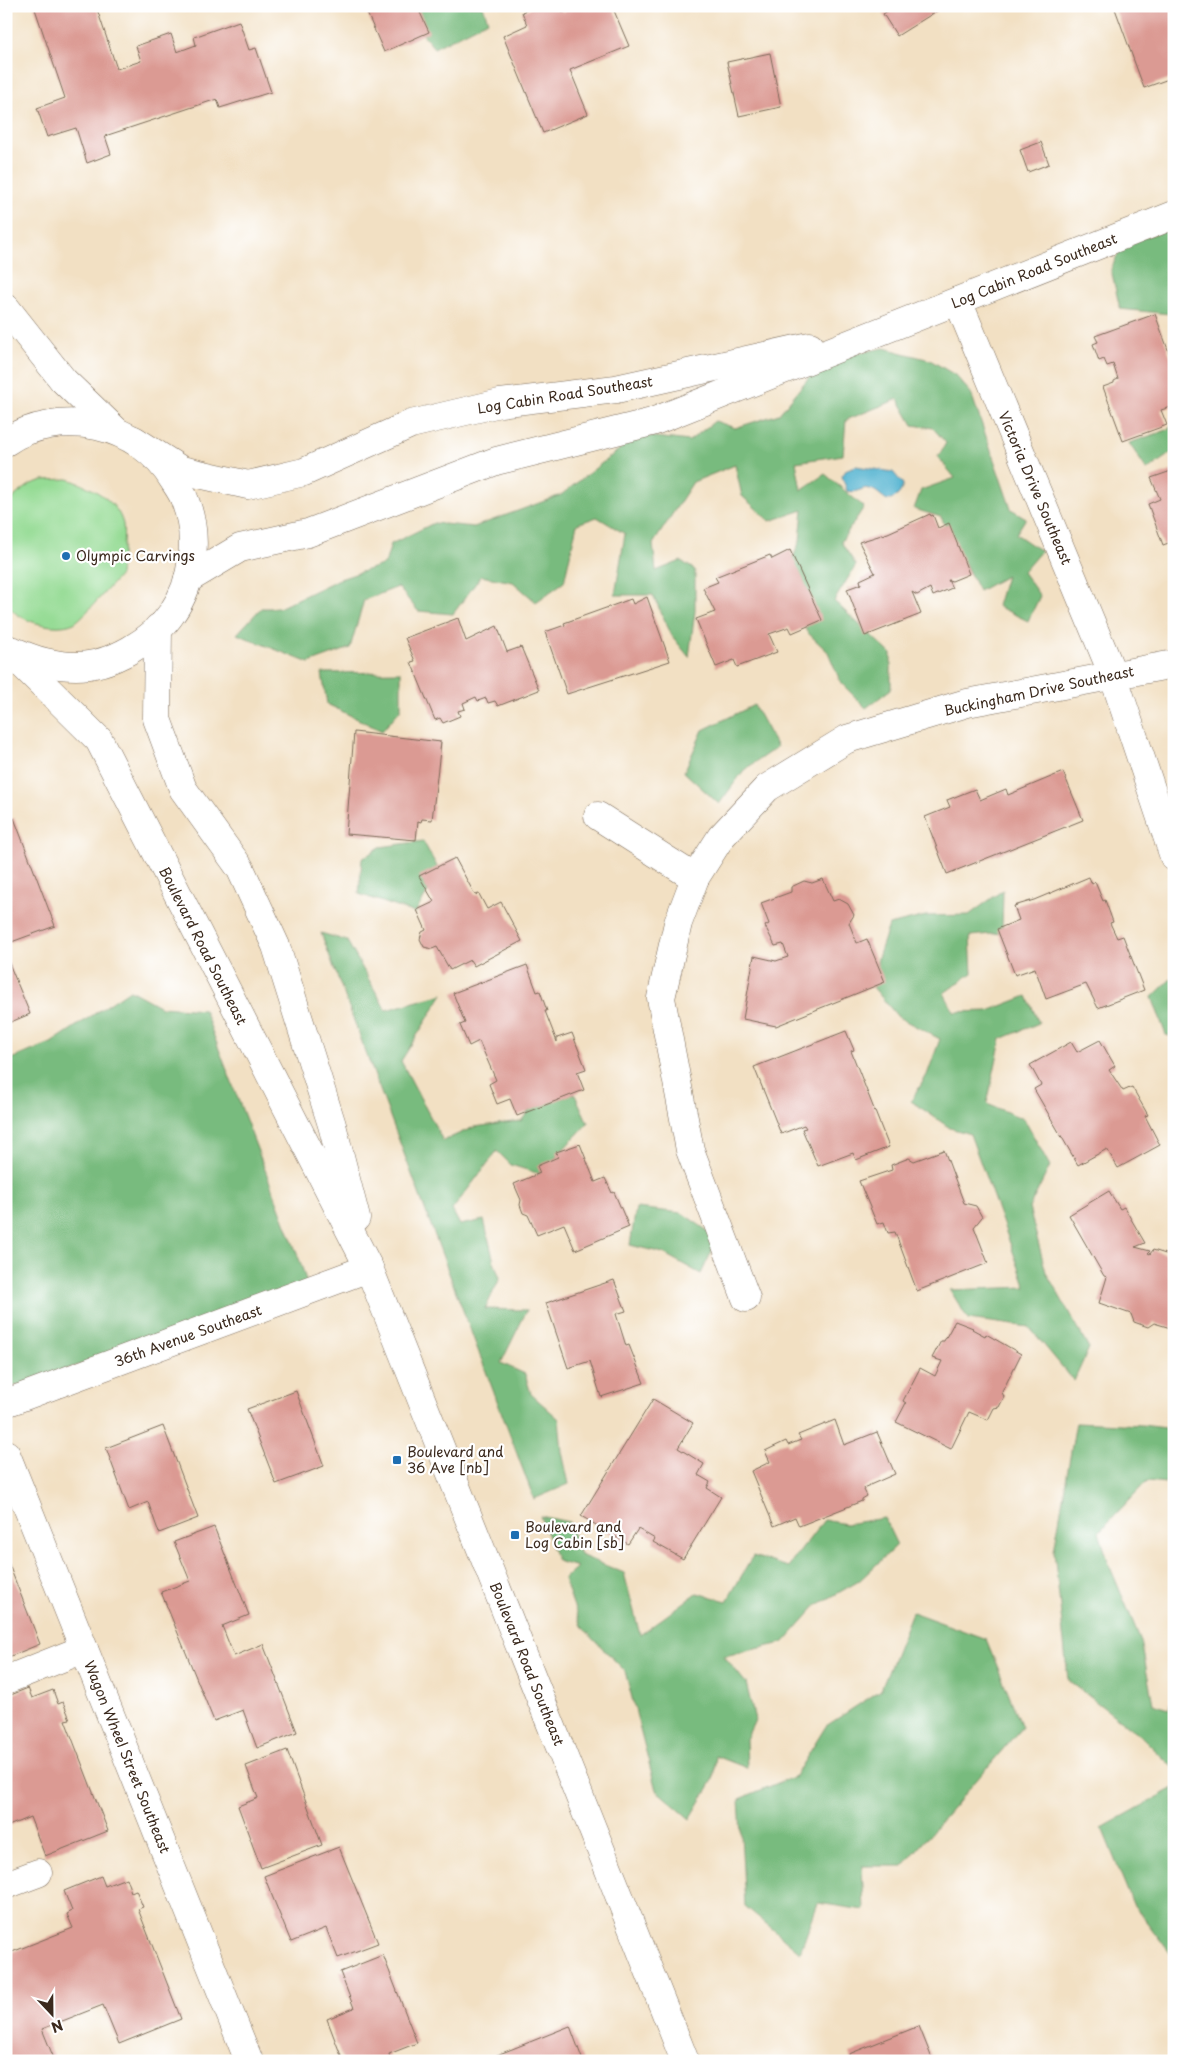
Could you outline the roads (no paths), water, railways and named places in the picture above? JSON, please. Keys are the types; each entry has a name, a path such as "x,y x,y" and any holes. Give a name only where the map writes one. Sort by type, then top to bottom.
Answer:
{"street":[{"name":"Log Cabin Road Southeast","path":"188,579 240,548 308,533 496,461 652,422 1174,215"},
{"name":"Victoria Drive Southeast","path":"958,301 1113,675 1174,857"},
{"path":"6,308 64,380 124,435 165,466 186,500 194,540 188,579 172,613 147,640 114,658 78,666 40,662 6,648"},
{"name":"Log Cabin Road Southeast","path":"124,435 181,470 248,485 304,472 411,424 500,403 616,389 894,326"},
{"path":"6,442 46,425 81,423 124,435"},
{"name":"Boulevard Road Southeast","path":"158,628 157,719 183,789 240,868 276,946 332,1125 369,1268"},
{"name":"Boulevard Road Southeast","path":"6,648 99,740 369,1268 685,2061"},
{"name":"Buckingham Drive Southeast","path":"746,1298 690,1150 661,998 678,923 695,878 721,837 767,788 847,739 966,703 1174,664"},
{"path":"598,816 695,878"},
{"name":"36th Avenue Southeast","path":"6,1403 369,1268"},
{"name":"Wagon Wheel Street Southeast","path":"6,1454 249,2061"},
{"path":"6,1680 84,1649"},
{"path":"6,1885 38,1873"}],"water":[{"path":"856,466 893,472 903,484 900,493 896,497 887,500 867,488 855,492 847,491 842,476 847,469"}],"place":[{"name":"Olympic Carvings","path":"66,556"},
{"name":"Boulevard and 36 Ave [nb]","path":"397,1460"},
{"name":"Boulevard and Log Cabin [sb]","path":"515,1535"}]}
